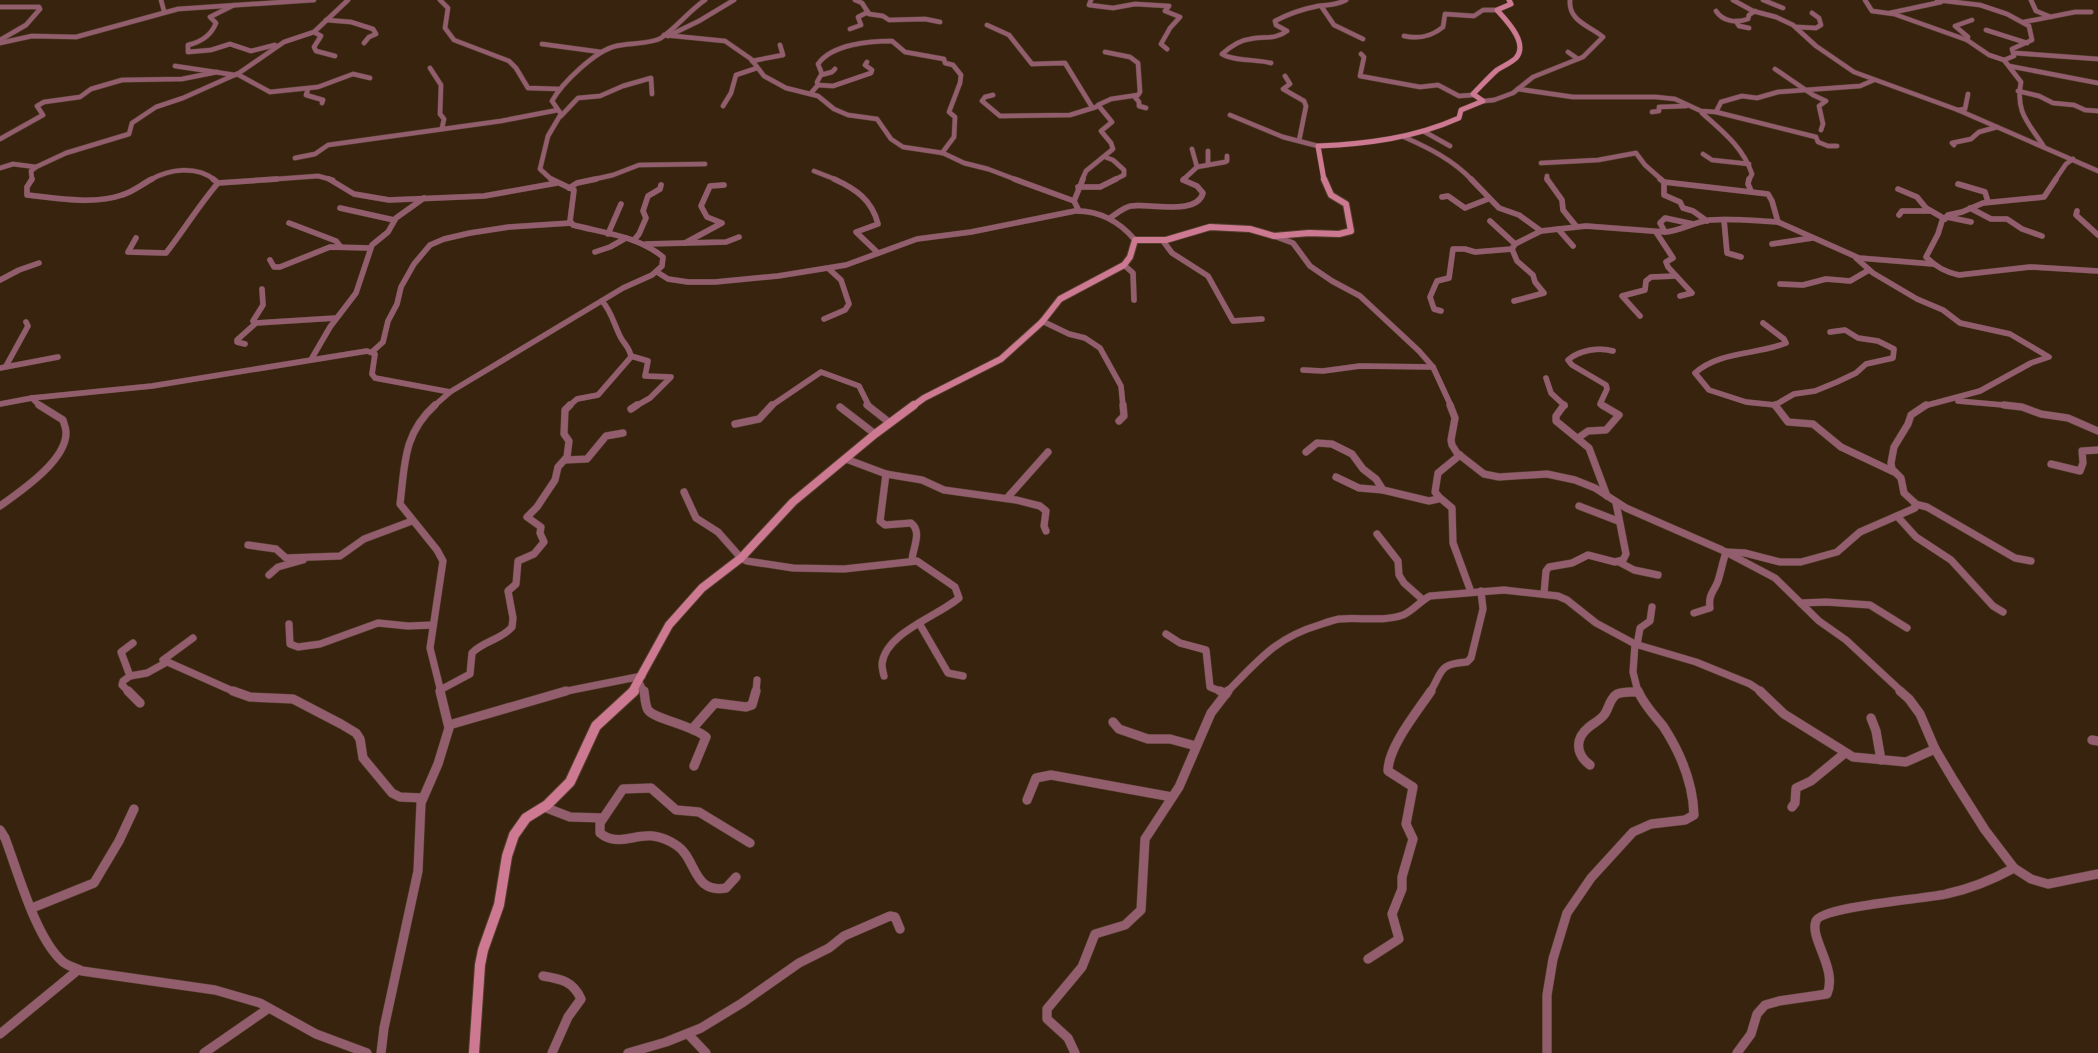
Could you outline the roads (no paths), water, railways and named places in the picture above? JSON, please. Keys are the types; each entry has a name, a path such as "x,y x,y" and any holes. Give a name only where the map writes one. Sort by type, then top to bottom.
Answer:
{"street":[{"path":"160,0 164,11"},
{"path":"202,7 207,0"},
{"path":"0,41 32,36 76,37 114,28 164,11 202,7 314,0"},
{"path":"234,5 210,18 216,24 215,26 206,34 203,41 188,45 188,52 211,50 230,44 251,51 279,45 314,32 348,0"},
{"path":"440,0 448,8 445,28 453,39 512,63 521,73 525,86 528,88 559,89"},
{"path":"666,36 691,10 705,0"},
{"path":"561,116 552,101 559,89 601,52 615,46 654,41 699,21 734,0"},
{"path":"854,0 862,3 868,12 883,16 889,20 928,19 940,22"},
{"path":"1090,0 1089,5 1113,8 1132,2 1164,4 1170,6 1164,10 1165,12 1180,17 1170,28 1161,44 1167,49"},
{"path":"1271,63 1257,59 1228,58 1222,54 1235,43 1254,38 1278,38 1287,31 1276,25 1275,21 1295,11 1321,6 1332,6 1346,0"},
{"path":"1404,36 1417,39 1438,31 1443,27 1444,14 1478,15 1483,10 1497,10 1511,4 1509,0"},
{"path":"1230,115 1283,137 1318,146 1360,144 1404,137 1451,122 1459,118 1461,110 1484,101 1502,98 1518,89 1533,77 1578,59 1603,37 1574,18 1569,5 1570,0"},
{"path":"1734,0 1755,11 1776,17 1797,27 1816,46 1833,56 1850,69 1874,80 1958,110 2098,171"},
{"path":"1763,0 1783,8"},
{"path":"1865,0 1872,10 1888,13 1967,40 1989,55 2004,60 2021,82 2018,91 2019,109 2044,147"},
{"path":"2031,0 2036,11 2051,17"},
{"path":"1888,13 1939,1 1969,3 2006,14 2024,22 2029,26 2032,34 2032,39 2027,43 2012,49 2015,54"},
{"path":"0,7 30,6 39,7 40,9 29,23 0,41"},
{"path":"1321,6 1328,14 1334,25 1363,38"},
{"path":"1361,54 1364,57 1359,74 1362,77 1420,87 1438,85 1446,91 1464,98 1473,95 1497,70 1516,58 1518,55 1519,45 1516,33 1507,19 1497,10"},
{"path":"1716,11 1726,20 1736,21 1748,20 1749,15 1755,11"},
{"path":"850,29 861,26 858,18 868,12"},
{"path":"2024,22 2079,12 2091,12"},
{"path":"1797,27 1816,28 1821,25 1819,18 1812,13"},
{"path":"326,20 351,22 373,29 376,34 369,37 364,43"},
{"path":"1967,40 1968,37 1954,26 1972,20"},
{"path":"1736,21 1739,26 1749,28"},
{"path":"987,25 997,27 1007,33 1024,50 1032,64 1065,63 1092,107"},
{"path":"1986,30 2027,43"},
{"path":"314,32 321,36 314,47 316,51 335,56"},
{"path":"666,36 723,40 752,61 764,76 787,89 811,93 820,97 843,113 877,120 891,139 903,147 920,151 942,153 964,163 988,169 1074,201"},
{"path":"822,74 818,64 822,58 844,48 877,42 893,42 898,44 903,51 944,59 944,63 953,65 960,72 961,80 949,111 955,117 954,137 942,153"},
{"path":"542,44 601,52"},
{"path":"279,45 236,75 184,98 152,109 132,123 129,134 66,153 36,167 31,171 33,178 27,187 27,195 94,199 114,198 161,174 175,171 206,174 218,183 318,176 334,180 354,194 386,200 488,195 557,183"},
{"path":"752,61 783,55 780,45"},
{"path":"993,94 985,97 982,101 1000,116 1070,115 1092,107 1098,107 1102,103 1111,99 1138,95 1140,92 1138,63 1130,57 1105,52"},
{"path":"1568,52 1578,59"},
{"path":"2004,60 2014,56 2015,54 2098,59"},
{"path":"818,85 832,86 871,73 872,70 865,65 867,62"},
{"path":"175,66 236,75 269,92 308,89 324,86 353,74 370,78"},
{"path":"2008,66 2098,83"},
{"path":"430,68 441,85 440,114 444,119 442,128"},
{"path":"723,106 731,93 736,75 757,68"},
{"path":"811,93 818,85 817,82 822,74 832,72 835,69"},
{"path":"1774,69 1806,91 1827,102 1819,106 1823,124 1821,130"},
{"path":"0,139 43,114 37,106 44,102 80,97 97,87 122,80 182,79 217,72"},
{"path":"1285,76 1290,84 1283,89 1304,101 1306,106 1298,141"},
{"path":"571,223 574,192 557,183 540,169 548,136 561,116 578,98 600,96 623,86 651,78 652,94"},
{"path":"1716,112 1721,102 1742,96 1757,98 1771,93 1864,86 1874,80"},
{"path":"308,89 306,95 322,100 322,103"},
{"path":"1518,89 1571,96 1611,95 1668,98 1702,112 1716,112 1816,137 1818,142 1826,145 1837,146"},
{"path":"2018,91 2039,96 2053,103 2076,105 2085,110 2098,111"},
{"path":"1958,110 1965,109 1968,94"},
{"path":"1473,95 1484,101"},
{"path":"1134,96 1139,102 1139,106 1146,108"},
{"path":"1652,112 1659,111 1659,107 1686,106"},
{"path":"1079,211 1074,201 1078,187 1086,171 1112,151 1113,147 1101,131 1112,122 1098,107"},
{"path":"295,158 315,154 328,145 501,121 558,110"},
{"path":"1702,112 1736,144 1749,164 1752,175 1747,180 1747,183 1751,191"},
{"path":"1954,145 1952,143 1971,139 1979,132 1996,127"},
{"path":"1423,131 1450,146"},
{"path":"1404,137 1430,148 1461,168 1488,199 1501,210 1519,215 1541,231"},
{"path":"1274,236 1309,233 1339,234 1350,232 1352,228 1346,204 1333,198 1326,185 1318,160 1318,146"},
{"path":"1192,149 1197,166"},
{"path":"1208,151 1208,164"},
{"path":"1541,163 1556,160 1575,162 1604,160 1635,152 1645,165 1664,182 1751,191 1770,195 1778,222"},
{"path":"1703,154 1712,160 1749,164"},
{"path":"1110,218 1125,208 1134,206 1176,207 1191,205 1202,197 1203,193 1197,186 1183,180 1197,166 1225,162 1227,161 1227,156"},
{"path":"1078,187 1100,186 1124,175 1124,170 1112,160 1105,157"},
{"path":"2073,159 2066,164 2044,198 1988,202 1946,218 1927,252 1926,257 1933,264 1948,272 1960,275 1993,273 2020,267 2098,271"},
{"path":"0,168 13,164 36,167"},
{"path":"569,188 577,183 615,174 640,165 705,164"},
{"path":"814,171 845,184 859,193 867,201 876,217 878,224 856,232 878,253"},
{"path":"1547,176 1546,178 1562,200 1563,210 1576,226"},
{"path":"1664,182 1664,194 1680,202 1683,208 1693,211 1707,221"},
{"path":"136,238 128,252 166,253 185,229 202,201 218,183"},
{"path":"1958,184 1985,192 1988,202"},
{"path":"634,240 639,235 646,218 644,211 648,196 660,189 661,185"},
{"path":"685,243 722,223 707,216 701,204 710,186 724,185"},
{"path":"1898,189 1917,197 1930,211 1946,218 1971,222"},
{"path":"1442,197 1448,196 1465,208 1488,199"},
{"path":"312,358 336,318 356,292 370,248 388,232 394,220 425,198"},
{"path":"608,234 621,204"},
{"path":"340,208 394,220"},
{"path":"1970,208 1991,219 2007,219 2022,229 2042,236"},
{"path":"657,272 660,276 671,279 715,283 753,280 829,269 854,262 919,238 969,232 1079,211 1110,218 1122,226 1135,240 1163,241 1210,227 1250,229 1293,243 1310,266 1332,281 1360,296 1433,367 1455,418 1451,440 1460,455 1489,476 1554,475 1588,485 1639,515 1726,552 1770,575 1819,621 1846,640 1909,699 1920,714 1934,749 1985,830 2014,868 2031,879 2048,884 2098,874"},
{"path":"1899,215 1902,211 1930,211"},
{"path":"2078,211 2076,215 2098,235"},
{"path":"1665,232 1660,223 1665,218 1693,224"},
{"path":"1724,220 1727,253 1741,257"},
{"path":"1441,311 1434,309 1430,297 1436,282 1449,278 1453,249 1464,249 1475,252 1513,246 1541,231 1576,226 1665,232 1678,231 1693,224 1707,221 1724,220 1778,222 1856,258 1869,270 1917,299 1942,310 1960,323 2010,334 2049,358 2031,363 1980,391 1949,400 1928,404 1912,415 1894,447 1890,463 1894,472"},
{"path":"1490,222 1513,246 1516,261 1532,275 1535,282 1544,292 1514,301"},
{"path":"289,223 329,238 340,246"},
{"path":"0,404 32,398 152,386 312,358 345,353 372,352 383,342 388,321 399,298 401,287 414,264 430,245 444,239 470,233 509,227 571,223 575,226 634,240 657,251 664,259 662,266 657,272 602,301 450,392 424,416 410,436 400,504 412,522 437,550 443,561 430,651 449,725 447,738 438,764 422,798 418,871 384,1028 381,1053"},
{"path":"1558,229 1573,246"},
{"path":"1656,232 1673,257 1673,260 1666,263 1692,293 1680,296"},
{"path":"644,244 726,242 738,237"},
{"path":"596,252 610,247 626,238"},
{"path":"1772,244 1812,238"},
{"path":"474,1053 480,965 483,950 500,898 507,856 511,843 519,827 532,814 544,807 566,786 575,774 596,726 635,690 667,628 702,588 741,558 793,502 846,459 872,432 890,423 924,398 996,362 1042,321 1052,307 1065,295 1124,265 1130,257 1135,240"},
{"path":"1163,241 1172,253 1208,276 1233,321 1262,319"},
{"path":"270,260 274,267 280,267 326,248 340,246 370,248"},
{"path":"1856,258 1933,264"},
{"path":"0,280 14,272 40,263"},
{"path":"1124,265 1133,273 1132,282 1135,290 1134,300"},
{"path":"824,319 845,310 849,304 841,280 829,269"},
{"path":"1780,284 1803,285 1826,279 1850,281 1869,270"},
{"path":"1640,316 1622,296 1645,290 1646,281 1651,277 1676,276"},
{"path":"256,323 253,321 263,305 264,299 262,289"},
{"path":"602,301 614,315 621,338 628,345 631,356"},
{"path":"246,344 237,342 237,340 256,323 336,318"},
{"path":"1042,321 1069,334 1085,338 1101,349 1103,356 1120,383 1123,393 1124,416 1119,421"},
{"path":"3,367 28,326 28,322 26,322"},
{"path":"1763,323 1784,339 1786,343 1755,353 1738,355 1700,368 1695,373 1709,390 1746,402 1775,405 1794,394 1815,391 1846,378 1859,372 1866,364 1893,358 1894,349 1878,341 1858,338 1845,330 1830,332"},
{"path":"1578,438 1588,431 1606,430 1618,415 1600,404 1607,389 1606,385 1572,365 1568,360 1576,354 1606,349 1613,350"},
{"path":"372,352 375,356 372,374 375,378 450,392"},
{"path":"631,356 648,361 645,376 671,378 650,398 631,409"},
{"path":"565,460 569,441 564,434 567,407 577,399 598,395 631,356"},
{"path":"3,367 58,357"},
{"path":"1303,370 1331,370 1360,366 1433,367"},
{"path":"735,424 759,419 767,409 821,372 859,386 867,405 890,423"},
{"path":"1546,378 1551,393 1565,406 1556,416 1556,421 1578,438 1590,450 1607,496"},
{"path":"0,506 26,486 54,460 66,441 65,423 63,420 35,403 32,398"},
{"path":"1949,400 2022,408 2041,414 2068,418 2098,432"},
{"path":"1775,405 1788,422 1813,424 1840,447 1894,472 1901,478 1904,493 1915,504 1927,507 2015,558 2031,562"},
{"path":"840,407 872,432"},
{"path":"440,690 470,674 470,659 477,647 507,633 512,629 513,621 508,591 516,584 518,561 534,554 544,542 540,533 541,526 527,516 539,505 556,478 559,464 565,460 587,459 606,436 622,433"},
{"path":"1306,452 1316,443 1328,443 1337,446 1353,455 1363,469 1376,479 1383,490"},
{"path":"2051,464 2080,471 2082,470 2083,463 2082,451 2098,450"},
{"path":"1007,498 1048,452"},
{"path":"1460,455 1438,473 1434,492 1438,499 1452,508 1453,543 1471,592"},
{"path":"846,459 886,474 922,480 944,490 1007,498 1044,508 1046,515 1044,526 1046,531"},
{"path":"886,474 880,521 885,525 911,523 915,526 917,532 912,547 912,561"},
{"path":"1336,477 1359,488 1383,490 1429,500 1438,499"},
{"path":"684,492 696,518 718,532 741,558 761,564 813,569 852,569 912,561 919,562 955,588 959,594 959,598 952,604 919,623 896,639 883,655 881,663 884,676"},
{"path":"1616,502 1618,521 1626,554 1623,560 1619,562"},
{"path":"1726,552 1745,553 1780,562 1801,562 1837,552 1860,532 1915,508 1915,504"},
{"path":"1579,506 1618,521"},
{"path":"1897,516 1916,537 1951,560 1993,606 2003,612"},
{"path":"248,545 276,549 286,558 340,556 364,539 412,522"},
{"path":"1377,534 1398,561 1398,572 1404,583 1422,599"},
{"path":"1694,614 1710,608 1709,600 1711,592 1717,583 1726,552"},
{"path":"1544,593 1546,571 1549,567 1572,564 1588,555 1619,562 1634,570 1658,575"},
{"path":"269,575 278,567 308,557"},
{"path":"1075,1053 1068,1038 1047,1019 1046,1013 1082,967 1095,934 1100,931 1125,925 1141,910 1146,839 1172,797 1212,709 1276,644 1302,630 1338,619 1388,618 1403,615 1409,612 1422,599 1430,596 1504,590 1544,593 1564,598 1596,623 1636,645 1696,662 1750,684 1761,691 1784,714 1845,753 1859,758 1910,761 1934,749"},
{"path":"1368,959 1399,939 1392,914 1402,889 1402,877 1413,839 1406,824 1413,787 1390,772 1388,767 1394,750 1432,690 1439,672 1452,663 1467,662 1471,658 1483,609 1481,591"},
{"path":"1801,603 1826,602 1870,605 1907,628"},
{"path":"1547,1053 1547,995 1552,959 1567,913 1591,878 1633,832 1651,824 1685,820 1694,815 1690,791 1679,756 1664,729 1638,692 1632,661 1640,628 1650,621 1652,607"},
{"path":"289,624 290,644 299,647 323,644 359,628 384,622 410,626 433,625"},
{"path":"919,623 948,673 963,676"},
{"path":"1166,634 1180,643 1206,650 1210,687 1226,694"},
{"path":"193,638 164,659 167,662 188,670 238,694 250,697 293,699 341,724 356,733 360,739 364,758 392,793 400,797 422,798"},
{"path":"130,676 121,652 133,643"},
{"path":"140,703 121,684 130,676 148,673 167,662"},
{"path":"449,725 567,691 641,679"},
{"path":"641,679 646,693 647,708 649,711 655,716 683,723 706,737 694,766"},
{"path":"693,728 716,704 746,707 752,705 755,699 757,680"},
{"path":"1590,765 1581,757 1578,748 1579,742 1587,729 1605,714 1614,696 1621,693 1638,692"},
{"path":"1871,718 1876,731 1881,760"},
{"path":"1113,722 1119,729 1148,739 1170,739 1196,746"},
{"path":"1792,807 1795,803 1796,788 1811,781 1845,753"},
{"path":"1027,800 1036,778 1042,776 1076,778 1101,785 1124,787 1172,797"},
{"path":"736,877 726,888 713,888 696,875 689,858 677,846 655,836 625,840 606,838 600,833 599,827 624,789 651,788 676,810 699,812 750,843"},
{"path":"544,807 570,817 604,818"},
{"path":"32,908 88,888 94,883 119,841 134,809"},
{"path":"0,830 5,838 42,933 54,953 64,963 78,970 198,986 260,1003 316,1034 367,1053"},
{"path":"1737,1053 1751,1034 1757,1014 1765,1005 1779,1001 1826,994 1830,982 1815,928 1818,916 1846,908 1957,892 2000,877 2014,868"},
{"path":"628,1053 688,1034 720,1018 790,968 829,948 844,936 890,916 895,917 900,929"},
{"path":"0,1034 78,970"},
{"path":"544,976 570,981 575,986 581,999 568,1017 552,1053"},
{"path":"204,1053 270,1008"},
{"path":"688,1034 706,1053"}]}
